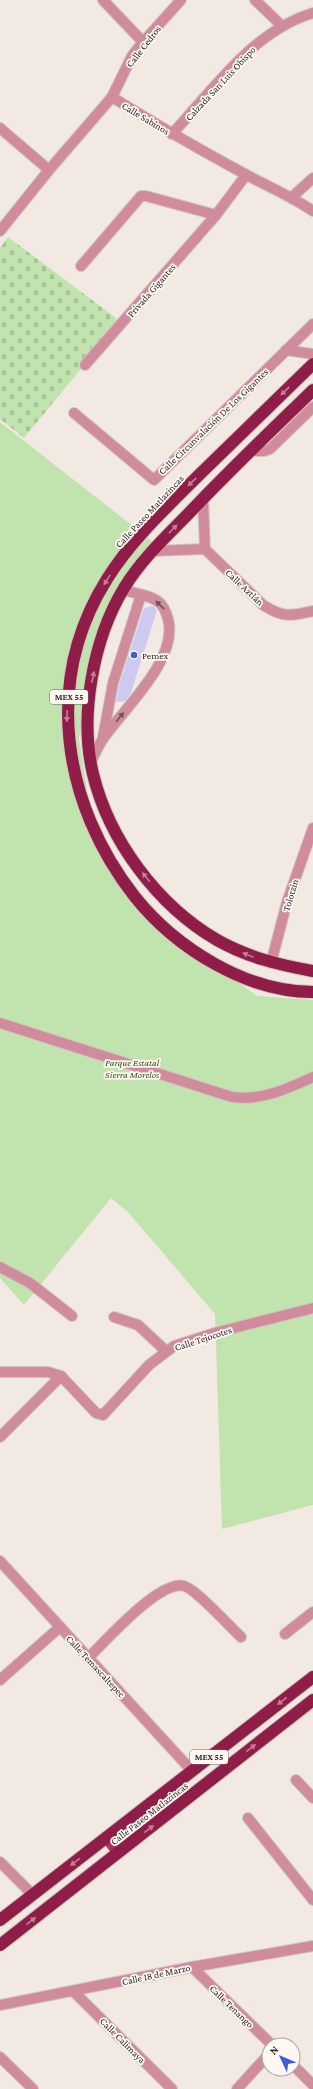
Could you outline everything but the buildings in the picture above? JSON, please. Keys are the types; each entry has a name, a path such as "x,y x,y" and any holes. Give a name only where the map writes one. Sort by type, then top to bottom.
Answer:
{"highway":[{"name":"Calle Paseo Matlazincas","path":"313,364 143,531 107,579 95,601 78,642 70,683 67,724 75,780 87,815 114,867 127,886 150,914 170,935 218,966 260,983 277,988 313,992"},
{"name":"MEX 55","path":"313,390 203,498 153,551 123,590 102,637 91,682 89,704 91,761 99,794 115,830 134,862 158,891 187,919 216,939 234,949 271,963 313,971"},
{"name":"Calle Paseo Matlazincas","path":"0,1920 313,1677"},
{"name":"Calle Paseo Matlazincas","path":"0,1945 313,1700"}],"main road":[{"path":"106,1838 118,1853"}],"street":[{"path":"103,0 143,42"},
{"name":"Calle Cedros","path":"112,97 123,71 143,42 181,0"},
{"path":"254,0 280,26"},
{"name":"Calzada San Luis Obispo","path":"172,134 237,62 256,44 280,26 313,13"},
{"name":"Calle Sabinos","path":"0,231 49,170 112,97 172,134 246,175 292,197 313,211"},
{"path":"0,128 49,170"},
{"name":"Privada Gigantes","path":"85,365 216,215 246,175"},
{"path":"292,197 313,178"},
{"path":"81,266 141,196 146,196 216,215"},
{"name":"Calle Circunvalación De Los Gigantes","path":"74,413 154,480 313,324"},
{"path":"286,350 313,354"},
{"path":"251,451 264,451 270,449 313,407"},
{"path":"153,551 205,549 203,498"},
{"name":"Calle Aztlán","path":"205,549 263,605 273,612 284,616 294,616 313,610"},
{"path":"91,761 103,739 145,685 163,656 167,644 169,624 166,611 157,601 123,590"},
{"path":"103,739 113,683 141,595"},
{"name":"Tolotzin","path":"271,963 288,902 313,828"},
{"path":"0,1023 232,1097 256,1098 288,1088 313,1077"},
{"path":"0,1267 30,1283 72,1316"},
{"name":"Calle Tejocotes","path":"61,1376 100,1416 104,1414 149,1365 166,1351 186,1342 313,1308"},
{"path":"114,1317 138,1325 166,1351"},
{"path":"0,1372 48,1372 61,1376 0,1437"},
{"name":"Calle Temascaltepec","path":"0,1560 192,1771"},
{"path":"88,1658 151,1599 166,1590 180,1586 192,1591 241,1637"},
{"path":"285,1634 313,1612"},
{"path":"0,1680 60,1627"},
{"path":"296,1780 313,1798"},
{"path":"248,1818 313,1900"},
{"path":"0,1862 32,1894"},
{"name":"Calle 18 de Marzo","path":"0,2005 74,1992 192,1966 313,1946"},
{"name":"Calle Tenango","path":"192,1966 264,2037"},
{"name":"Calle Calimaya","path":"74,1992 172,2089"},
{"path":"0,2056 32,2089"},
{"path":"236,2089 261,2062"},
{"path":"301,2073 313,2084"}],"green space":[{"path":"8,237 120,321 24,438 0,419 0,248"},
{"name":"Parque Estatal Sierra Morelos","path":"0,422 157,545 120,595 96,647 79,739 92,822 148,915 257,996 313,1000 313,1505 222,1529 215,1314 128,1212 111,1198 24,1305 0,1278"}],"place":[{"name":"Pemex","path":"134,655"}]}
